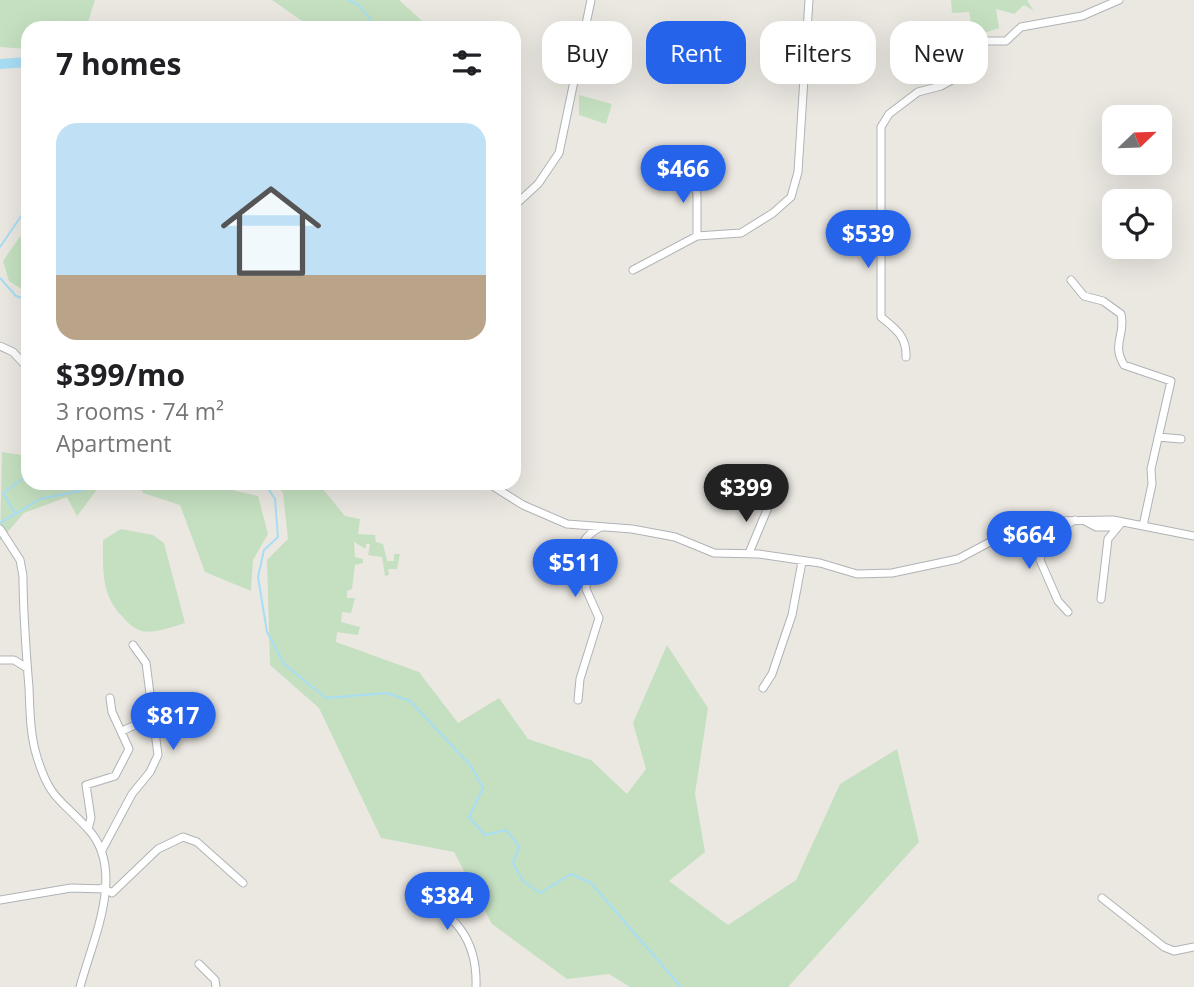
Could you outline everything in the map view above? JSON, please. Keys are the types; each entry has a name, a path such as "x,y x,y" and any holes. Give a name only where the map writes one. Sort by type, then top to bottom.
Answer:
{"street":[{"path":"521,200 538,184 559,153 591,0"},
{"path":"633,270 697,236 741,233 773,213 791,197 798,172 809,0"},
{"path":"906,357 906,345 902,336 881,317 880,173 883,122 897,106 918,92 941,86 959,76 963,55 986,41 1006,41 1021,27 1082,16 1119,0"},
{"path":"693,172 697,195 697,236"},
{"path":"1071,280 1084,296 1103,301 1121,314 1122,326 1116,349 1124,365 1171,381 1158,437 1143,526"},
{"path":"0,346 13,352 21,361"},
{"path":"1158,437 1181,439"},
{"path":"498,490 512,500 563,523 605,525 669,536 714,553 749,553 820,563 857,574 892,573 958,559 990,542 1037,525 1075,520 1143,526 1194,536"},
{"path":"749,553 769,505"},
{"path":"1069,612 1058,601 1040,560 1041,553 1051,544 1060,529 1075,520"},
{"path":"578,700 587,653 599,618 586,589 587,573 578,568 577,559 586,537 605,525"},
{"path":"1037,525 1060,529"},
{"path":"1101,599 1108,539 1119,525"},
{"path":"0,529 20,560 30,722 36,756 57,802 88,829 103,850"},
{"path":"763,688 772,674 792,615 802,562"},
{"path":"79,987 95,940 105,889 103,850 132,793 157,760 159,744 146,663 133,645"},
{"path":"0,660 15,660 27,668"},
{"path":"88,829 91,818 86,785 116,776 129,749 112,712 110,698"},
{"path":"122,731 155,716"},
{"path":"0,900 71,888 105,889 112,893 158,849 175,838 183,837 197,842 243,883"},
{"path":"411,886 458,923 474,961 476,987"},
{"path":"1102,898 1164,947 1174,951 1194,947"},
{"path":"199,964 215,980 216,987"}],"green space":[{"path":"0,0 95,0 88,21 21,21 21,48 0,47"},
{"path":"272,0 399,0 422,21 302,21"},
{"path":"951,0 1027,0 1034,11 1024,5 1014,14 996,9 999,28 988,32 988,21 971,21 969,12 952,13"},
{"path":"579,95 612,104 606,124 579,115"},
{"path":"21,235 21,289 9,281 3,261"},
{"path":"2,452 21,455 21,490 97,490 77,516 67,497 24,513 0,541"},
{"path":"141,490 235,490 258,496 268,534 253,560 251,591 205,572 180,505 143,493"},
{"path":"281,490 324,490 345,516 360,519 358,534 375,535 376,542 383,544 387,561 394,561 394,554 400,554 397,569 388,569 389,575 385,576 382,557 368,555 370,544 366,544 366,549 354,542 355,557 363,559 363,563 355,565 352,589 347,591 347,598 355,598 351,613 342,612 341,622 360,627 358,635 337,632 336,642 419,672 458,723 499,698 528,739 591,760 627,794 646,769 633,723 667,645 708,708 695,794 705,852 669,881 728,925 796,880 840,784 897,749 919,842 788,987 630,987 609,974 567,979 492,924 454,852 381,838 319,708 270,665 267,560 288,539"},
{"path":"121,529 153,535 164,543 185,623 157,631 142,631 130,624 114,606 104,580 103,540"}],"waterway":[{"path":"349,0 359,5 372,21"},
{"path":"0,64 21,62"},
{"path":"0,247 21,216"},
{"path":"0,278 16,296 21,298"},
{"path":"15,513 3,493 21,480"},
{"path":"0,523 40,499 84,490"},
{"path":"269,490 275,499 278,537 264,550 258,577 267,632 284,664 326,698 387,693 410,701 471,766 483,788 469,817 485,835 506,830 519,846 513,863 523,881 540,893 571,874 591,883 681,987"}]}
